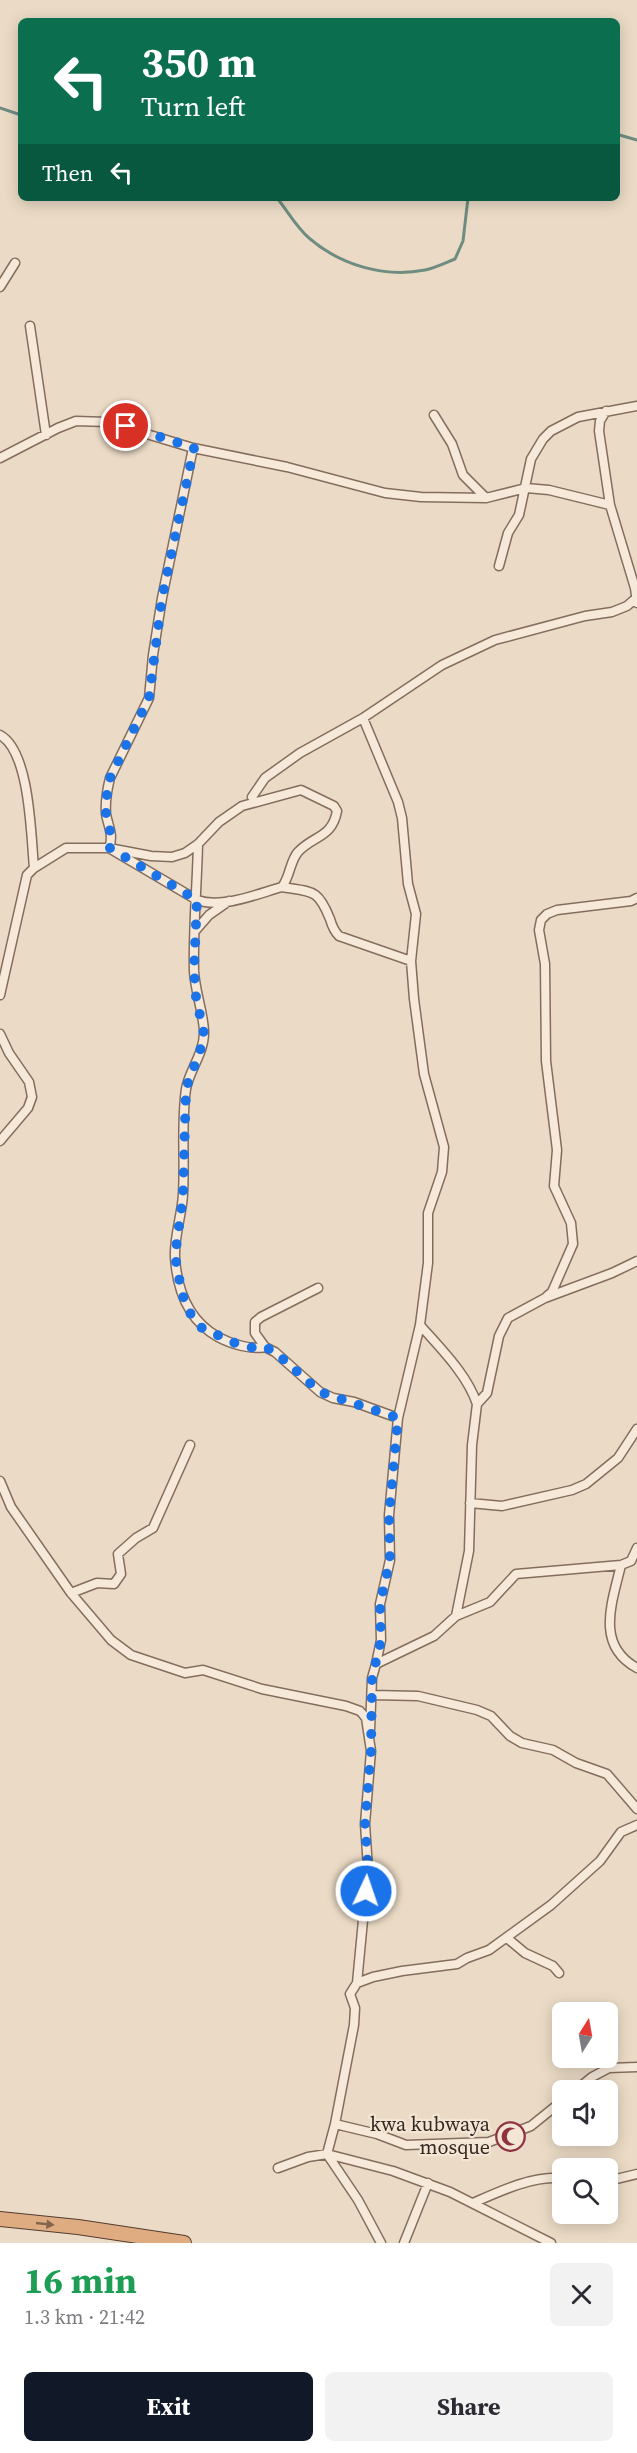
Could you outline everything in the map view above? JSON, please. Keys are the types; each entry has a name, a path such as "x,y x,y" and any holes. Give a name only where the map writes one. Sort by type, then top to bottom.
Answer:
{"highway":[{"path":"5,2220 78,2227 184,2243"}],"street":[{"path":"0,287 15,263"},
{"path":"30,326 46,435"},
{"path":"499,566 508,533 519,515 531,459 543,439 551,431 578,417 637,406"},
{"path":"252,797 265,778 300,753 363,718 442,665 495,640 585,616 612,612 637,602 635,588 610,505 599,431 600,421 606,411"},
{"path":"435,414 452,444 463,476 486,498"},
{"path":"0,458 58,428 76,422 107,422 194,448 287,467 385,493 486,498 526,488 549,490 610,505"},
{"path":"110,848 112,839 106,815 106,800 110,778 149,698 162,598 194,448"},
{"path":"363,718 398,802 402,818 408,884 416,914 411,962 424,1074 444,1147 442,1172 428,1213 428,1263 420,1325 398,1418 389,1515 390,1560 380,1604 381,1640 372,1678 373,1695 369,1736"},
{"path":"0,735 16,752 20,761 34,868"},
{"path":"0,995 27,875 66,848 110,848 151,856 172,857 185,853 198,844 219,822 242,806 301,790 334,806 336,811 334,822 331,828 298,853 282,887"},
{"path":"198,844 195,980 204,1034 186,1088 183,1196 175,1256 182,1294 190,1313 202,1328 237,1344 258,1349 265,1347"},
{"path":"110,848 197,900 206,903 229,901 282,887 318,895 323,901 334,932 339,936 411,962"},
{"path":"545,1298 552,1292 573,1244 574,1235 571,1222 554,1186 557,1150 546,1061 545,964 539,930 541,920 557,910 631,901 637,898"},
{"path":"196,930 209,915 229,901"},
{"path":"0,1034 9,1053 29,1082 32,1097 28,1108 0,1140"},
{"path":"477,1404 487,1393 499,1336 508,1318 545,1298 612,1273 637,1261"},
{"path":"318,1288 261,1317 255,1322 255,1333 265,1347 275,1352 320,1392 398,1418"},
{"path":"420,1325 446,1355 474,1394 477,1404 472,1445 469,1551 456,1616"},
{"path":"470,1503 502,1506 572,1490 586,1484 618,1458 637,1429"},
{"path":"71,1593 97,1583 114,1584 121,1574 118,1554 136,1538 153,1528 190,1445"},
{"path":"0,1481 11,1507 71,1593 111,1640 130,1654 185,1672 203,1670 262,1689 346,1706 360,1711 366,1718 371,1751 365,1824 368,1868 357,1983 350,1994 354,2008 354,2025 327,2154 358,2200 381,2243"},
{"path":"376,1664 434,1636 456,1616 490,1602 516,1574 621,1565 634,1562 637,1548"},
{"path":"621,1565 610,1615 611,1640 620,1656 637,1668"},
{"path":"373,1695 418,1696 477,1710 491,1716 510,1736 522,1743 553,1750 576,1763 607,1774 637,1809"},
{"path":"357,1983 402,1971 457,1964 489,1950 551,1905 600,1861 621,1832 637,1825"},
{"path":"507,1938 525,1953 553,1966 559,1973"},
{"path":"588,2080 609,2068 637,2067"},
{"path":"335,2124 406,2145 489,2142 531,2126 552,2109"},
{"path":"278,2168 308,2157 327,2154 393,2171 428,2183 473,2203 551,2243"},
{"path":"618,2179 637,2174"},
{"path":"473,2203 514,2186 552,2177"},
{"path":"404,2243 428,2183"}],"waterway":[{"path":"0,108 18,114"},
{"path":"620,135 637,140"},
{"path":"279,201 300,229 334,256 363,267 394,272 425,270 455,259 463,241 468,201"}],"place":[{"name":"kwa kubwaya mosque","path":"511,2136"}],"route":[{"path":"126,426 194,448 162,598 149,698 110,778 106,800 106,815 112,839 110,848 197,900 194,970 196,997 204,1034 186,1088 183,1196 175,1256 182,1294 190,1313 202,1328 237,1344 258,1349 265,1347 275,1352 320,1392 398,1418 389,1515 390,1560 380,1604 381,1640 372,1678 372,1722 369,1736 371,1751 365,1824 368,1868 366,1891"}]}
